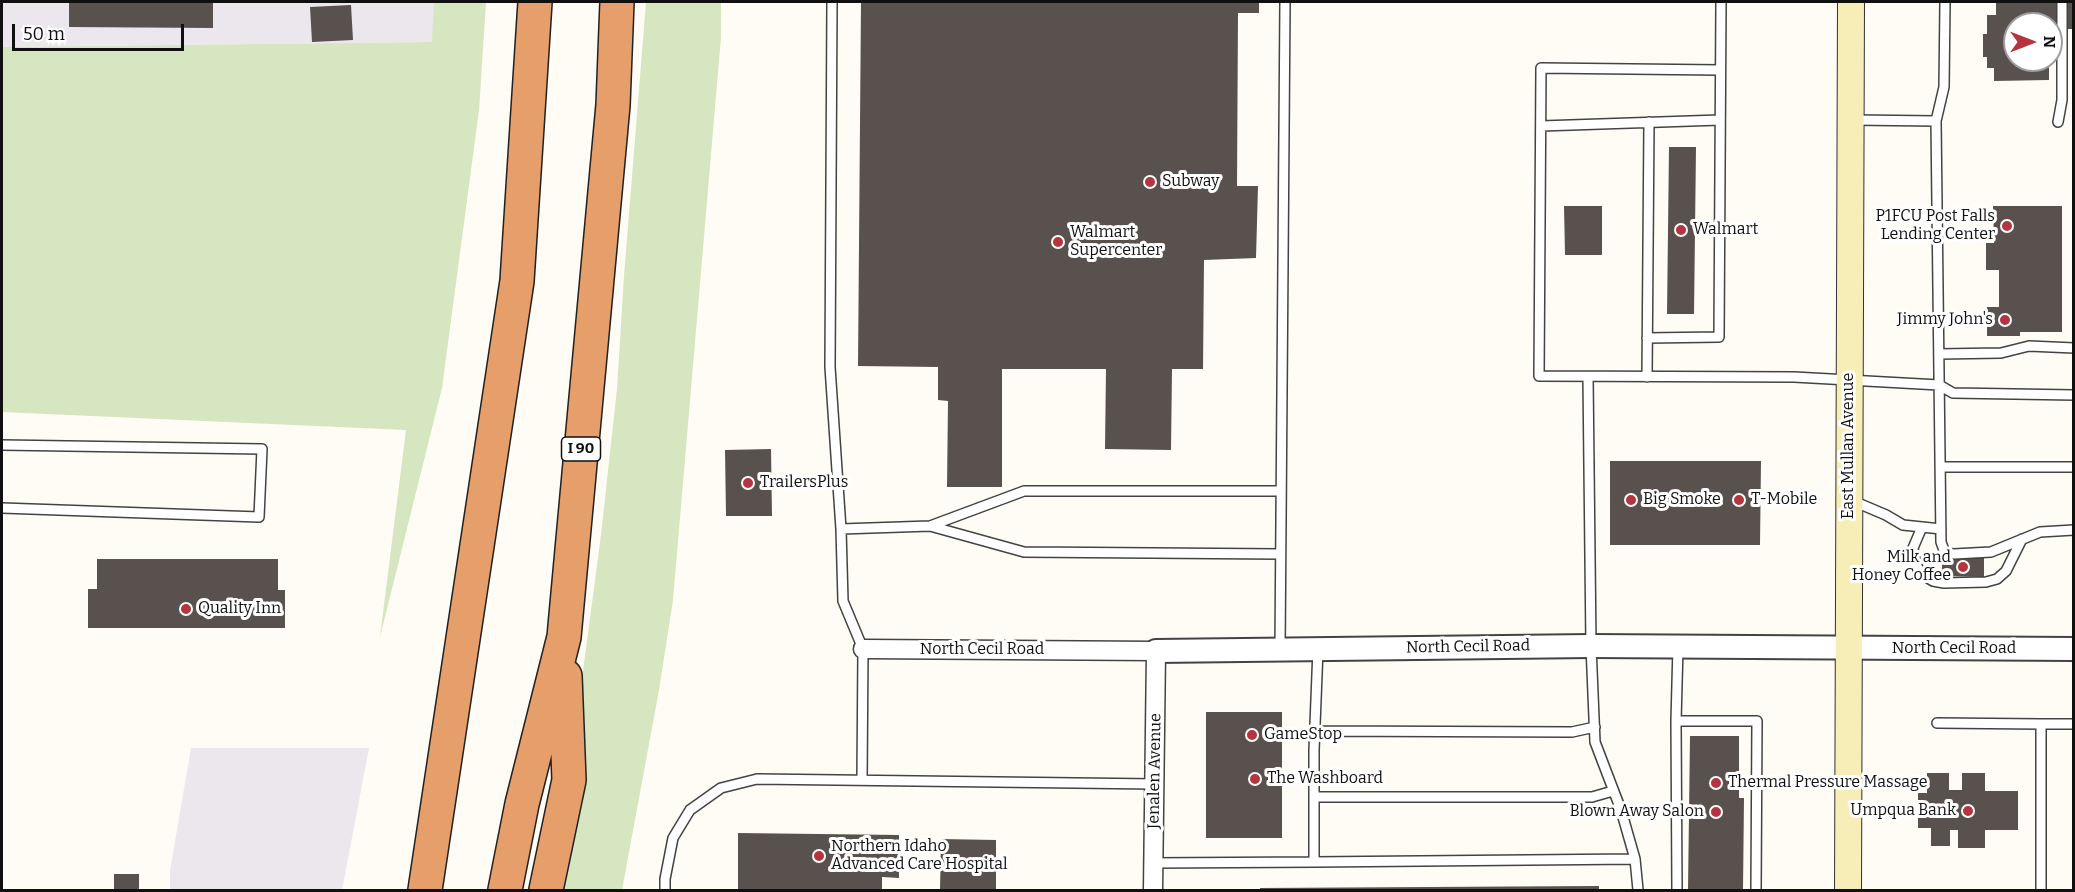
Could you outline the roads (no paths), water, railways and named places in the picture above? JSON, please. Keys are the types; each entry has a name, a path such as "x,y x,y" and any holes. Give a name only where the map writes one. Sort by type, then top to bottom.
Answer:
{"highway":[{"path":"425,891 517,281 535,2"},
{"name":"I 90","path":"505,891 522,804 564,637 613,105 617,2"},
{"path":"546,891 568,780 564,637"}],"main road":[{"name":"East Mullan Avenue","path":"1848,891 1851,2"}],"street":[{"name":"North Cecil Road","path":"863,649 1156,651 1591,646 2073,649"},
{"name":"Jenalen Avenue","path":"1153,891 1156,651"}],"lane":[{"path":"832,2 830,367 841,529 843,601 863,649 862,780"},
{"path":"1280,649 1285,2"},
{"path":"1647,338 1719,337 1721,2"},
{"path":"1945,2 1944,87 1935,122 1941,542 1945,553 1991,552 2040,532 2073,530"},
{"path":"2058,122 2062,100 2062,2"},
{"path":"1720,70 1541,68 1539,376 1794,377 1939,385 1953,393 2073,395"},
{"path":"1541,126 1720,120"},
{"path":"1851,120 1935,122"},
{"path":"1647,377 1649,122"},
{"path":"1939,354 2001,353 2029,346 2073,348"},
{"path":"1588,377 1591,646 1595,742 1630,837 1638,891"},
{"path":"2,445 262,449 259,517 2,508"},
{"path":"1940,467 2073,467"},
{"path":"930,526 1024,491 1281,491"},
{"path":"1849,500 1886,515 1903,525 1941,529"},
{"path":"841,529 930,526 1024,552 1280,554"},
{"path":"1922,527 1913,548 1916,565 1923,575 1933,581 1944,583 1986,582 1997,579 2006,571 2022,539"},
{"path":"1677,891 1678,647"},
{"path":"1314,862 1314,731 1318,649"},
{"path":"1676,721 1757,721 1756,891"},
{"path":"1937,723 2073,724"},
{"path":"2041,724 2041,891"},
{"path":"1314,731 1572,732 1594,727"},
{"path":"665,891 673,838 690,810 722,788 757,778 1155,784"},
{"path":"1314,797 1592,797 1613,791"},
{"path":"1153,863 1635,859"}],"place":[{"name":"Subway","path":"1150,182"},
{"name":"P1FCU Post Falls Lending Center","path":"2007,226"},
{"name":"Walmart","path":"1681,230"},
{"name":"Walmart Supercenter","path":"1058,242"},
{"name":"Jimmy John's","path":"2005,320"},
{"name":"TrailersPlus","path":"748,483"},
{"name":"Big Smoke","path":"1631,500"},
{"name":"T-Mobile","path":"1739,500"},
{"name":"Milk and Honey Coffee","path":"1963,567"},
{"name":"Quality Inn","path":"186,609"},
{"name":"GameStop","path":"1252,735"},
{"name":"The Washboard","path":"1255,779"},
{"name":"Thermal Pressure Massage","path":"1716,783"},
{"name":"Umpqua Bank","path":"1968,811"},
{"name":"Blown Away Salon","path":"1716,812"},
{"name":"Northern Idaho Advanced Care Hospital","path":"819,856"}]}
